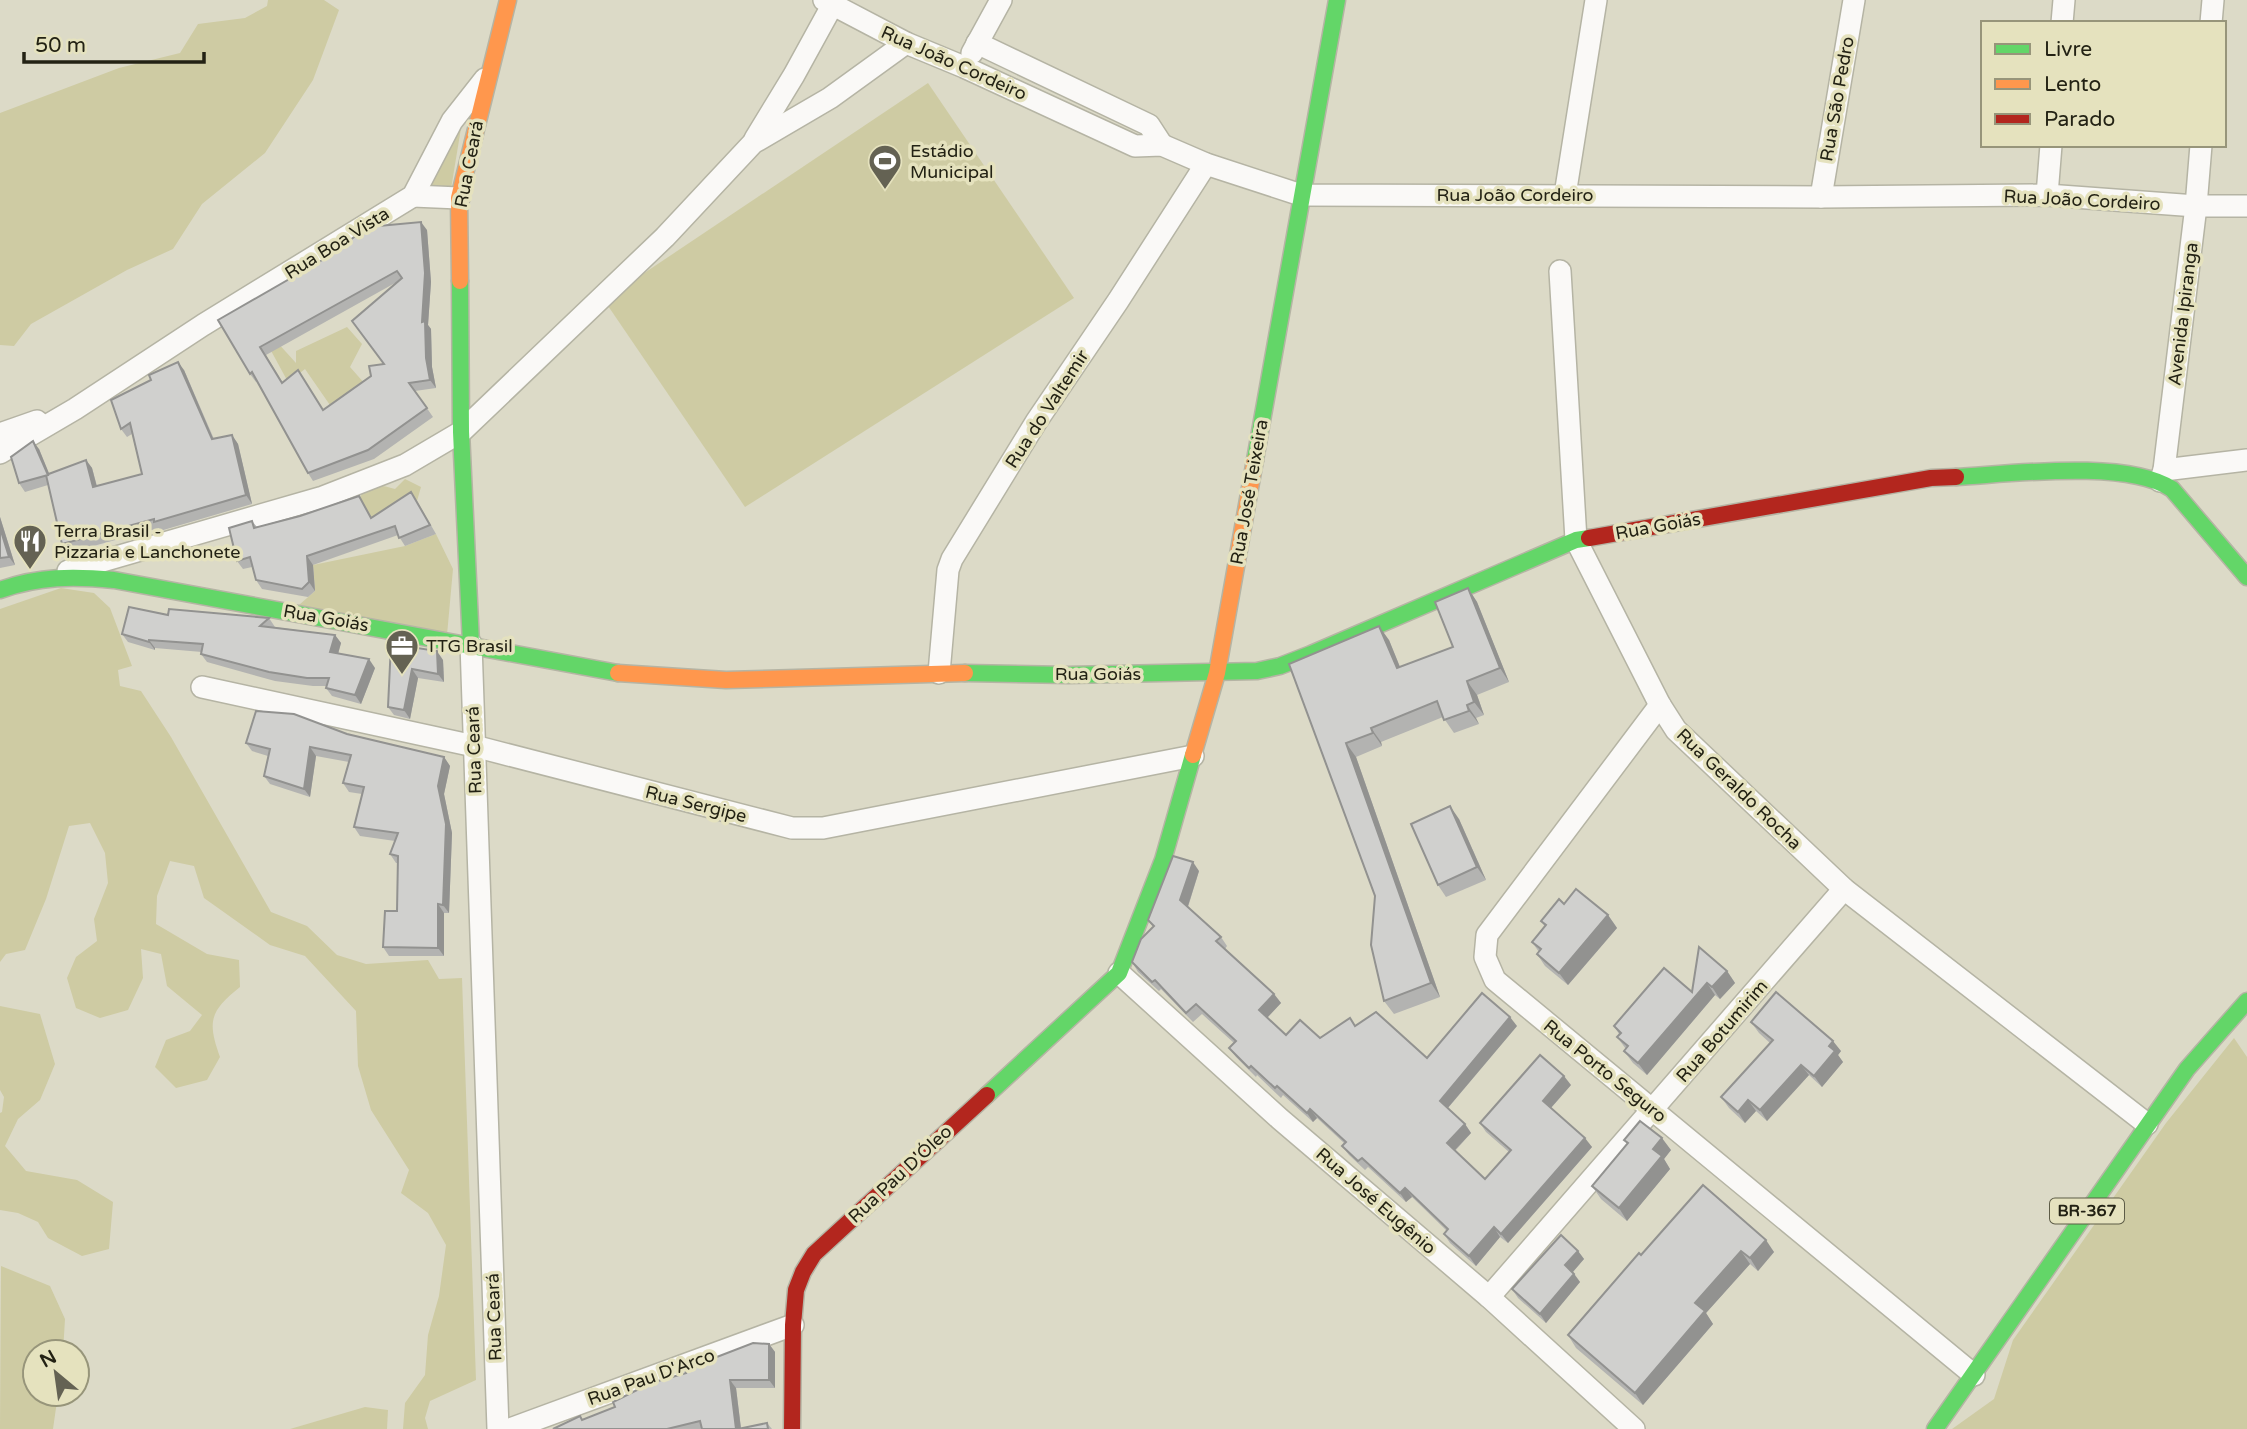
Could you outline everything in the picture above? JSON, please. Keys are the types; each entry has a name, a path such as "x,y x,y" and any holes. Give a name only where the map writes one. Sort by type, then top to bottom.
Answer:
{"street":[{"path":"459,198 413,196 452,121 488,75 508,0"},
{"path":"964,66 1001,0"},
{"name":"Rua José Teixeira","path":"1119,973 1163,860 1217,673 1337,0"},
{"path":"1565,195 1596,0"},
{"name":"Rua São Pedro","path":"1821,197 1854,0"},
{"path":"2062,21 2064,0"},
{"path":"2211,21 2213,0"},
{"path":"56,575 323,497 405,466 461,432 665,237 753,143 794,75 828,2"},
{"name":"Rua João Cordeiro","path":"828,2 906,43 964,66 1135,146 1162,145 1206,164 1301,195 2047,195 2196,206 2247,206"},
{"path":"753,143 831,98 906,43"},
{"path":"977,43 1149,125 1162,145"},
{"name":"Rua Ceará","path":"488,75 459,198 461,432 471,644 498,1429"},
{"path":"2047,195 2051,147"},
{"name":"Avenida Ipiranga","path":"2165,480 2201,147"},
{"name":"Rua do Valtemir","path":"939,673 948,570 952,559 1037,422 1206,164"},
{"name":"Rua Boa Vista","path":"0,453 75,409 413,196"},
{"name":"Rua Geraldo Rocha","path":"1560,271 1576,540 1660,705 1676,730 1844,890 2147,1124"},
{"name":"Rua Boa Vista","path":"0,433 75,409"},
{"name":"Rua Goiás","path":"5,587 56,575 114,580 471,644 607,672 667,677 726,680 939,673 1068,675 1257,671 1280,666 1311,654 1576,540 1931,478 2095,470 2165,480 2247,460"},
{"path":"2165,480 2247,577"},
{"name":"Rua Sergipe","path":"202,687 474,746 792,828 823,828 1193,756"},
{"name":"Rua Porto Seguro","path":"1660,705 1487,935 1485,957 1495,980 1974,1375"},
{"name":"Rua Botumirim","path":"1489,1297 1844,890"},
{"name":"Rua José Eugênio","path":"1119,973 1280,1119 1489,1297 1634,1429"},
{"name":"Rua Pau D'Óleo","path":"792,1429 796,1290 814,1254 1119,973"},
{"name":"BR-367","path":"1936,1429 2147,1124 2188,1069 2239,1022 2247,1000"},
{"name":"Rua Pau D'Arco","path":"510,1429 793,1325"}],"shaded area":[{"path":"268,0 324,0 339,10 313,80 265,153 202,204 173,249 127,270 31,324 14,346 0,345 0,113 119,68 180,53 198,24 245,18 267,6"},
{"name":"Estádio Municipal","path":"928,83 1074,298 745,507 604,300"},
{"path":"462,122 451,189 428,189"},
{"path":"347,327 362,344 350,367 365,384 332,408 305,369 288,382 269,347 276,341 296,363 296,351"},
{"path":"405,479 421,487 417,501 374,522 356,507 362,494 370,487 395,489"},
{"path":"436,534 453,569 447,635 299,605 315,591 313,565 405,546"},
{"path":"61,588 94,593 110,608 132,666 118,670 120,686 141,691 171,737 271,912 307,926 337,955 366,964 428,960 439,979 462,978 476,1380 430,1401 425,1418 428,1429 403,1429 405,1403 425,1375 428,1335 439,1296 446,1245 428,1213 401,1193 409,1170 371,1110 358,1066 356,1011 305,956 270,945 204,898 194,866 170,861 157,896 156,924 207,954 239,960 240,987 222,1003 214,1017 213,1034 220,1057 207,1080 176,1088 155,1067 166,1040 190,1031 202,1015 167,986 161,954 141,949 143,978 128,1010 100,1018 76,1008 67,978 76,957 97,941 94,919 108,883 105,853 90,823 69,826 46,899 25,950 6,954 0,962 0,609"},
{"path":"0,1006 40,1014 55,1064 40,1100 18,1119 5,1146 26,1171 77,1180 113,1202 109,1249 82,1256 48,1238 38,1222 18,1213 0,1210 0,1113 4,1097 0,1090"},
{"path":"2234,1038 2247,1057 2247,1429 1952,1429 1994,1399 2013,1340 2166,1123"},
{"path":"1,1266 50,1286 65,1319 64,1338 21,1338 21,1408 56,1408 53,1429 0,1429"},
{"path":"365,1407 388,1410 387,1429 290,1429"}],"building":[{"path":"421,222 425,273 422,322 425,321 426,358 430,380 409,383 427,408 368,450 308,473 252,372 250,374 218,320 324,259 368,227","holes":["397,271 402,278 352,321 384,364 369,366 371,376 323,410 298,370 282,383 260,347"]},
{"path":"178,362 212,439 232,435 246,495 154,522 154,519 62,544 46,475 86,460 93,487 142,474 130,423 121,429 111,400 151,380 149,375"},
{"path":"33,441 48,475 19,483 11,457"},
{"path":"411,492 430,525 399,538 395,526 307,556 309,582 302,589 256,580 250,557 237,561 229,528 252,521 254,528 359,496 371,518"},
{"path":"0,528 9,557 0,558"},
{"path":"1468,588 1500,668 1467,681 1474,702 1467,705 1469,711 1444,720 1437,701 1371,728 1373,733 1346,743 1431,983 1384,1001 1371,945 1375,896 1289,664 1379,626 1397,668 1453,647 1435,602"},
{"path":"129,607 168,615 169,609 269,618 260,626 335,635 330,652 369,659 355,695 326,688 329,678 307,678 269,672 201,654 203,644 149,642 122,634"},
{"path":"391,644 437,651 438,674 412,669 404,710 388,707"},
{"path":"256,711 294,714 347,734 444,757 438,786 446,824 443,905 438,904 438,948 383,947 385,911 397,911 398,856 390,854 398,833 354,827 364,787 343,783 351,755 310,747 304,789 264,776 270,749 246,743"},
{"path":"1450,806 1477,867 1438,885 1411,824"},
{"path":"1173,856 1193,862 1180,900 1221,937 1216,941 1274,994 1259,1010 1286,1035 1300,1020 1320,1038 1350,1018 1355,1026 1376,1012 1427,1058 1482,993 1510,1017 1440,1101 1465,1124 1447,1143 1485,1179 1511,1150 1480,1123 1540,1055 1564,1076 1543,1101 1585,1138 1501,1234 1494,1227 1469,1256 1444,1234 1448,1229 1405,1188 1400,1193 1362,1158 1358,1161 1342,1146 1346,1142 1310,1109 1307,1113 1277,1086 1275,1088 1251,1066 1249,1068 1229,1048 1236,1041 1196,1004 1186,1013 1155,980 1152,982 1132,962 1141,939 1154,926 1148,920"},
{"path":"1576,889 1608,915 1559,973 1537,954 1541,949 1532,942 1546,925 1541,921 1559,899 1564,904"},
{"path":"1699,947 1727,971 1712,987 1707,983 1638,1063 1624,1051 1628,1046 1617,1037 1621,1033 1614,1026 1664,968 1692,992"},
{"path":"1776,992 1833,1041 1829,1046 1835,1051 1814,1076 1801,1065 1760,1110 1748,1100 1738,1112 1721,1097 1773,1040 1751,1022"},
{"path":"1640,1121 1662,1138 1653,1149 1662,1156 1619,1208 1592,1186 1628,1143 1624,1140"},
{"path":"1703,1185 1766,1240 1750,1258 1741,1251 1695,1303 1705,1311 1635,1393 1568,1335"},
{"path":"1561,1235 1578,1251 1565,1265 1574,1274 1540,1314 1512,1289"},
{"path":"753,1343 769,1344 769,1380 730,1380 736,1429 702,1429 700,1421 667,1429 553,1429 580,1416 582,1420 615,1407 613,1402 651,1383 686,1373 685,1370 709,1363 709,1360"},
{"path":"767,1423 768,1429 738,1429"}],"traffic: fast":[{"path":"1255,460 1337,0"},
{"path":"460,281 461,432 471,644"},
{"path":"1956,477 2098,471 2152,480 2172,489 2247,577"},
{"path":"965,673 1068,675 1257,671 1280,666 1311,654 1576,540 1589,538"},
{"path":"0,590 57,578 114,580 618,673"},
{"path":"987,1095 1119,973 1163,860 1193,755"},
{"path":"1935,1429 2187,1069 2247,1001"}],"traffic: slow":[{"path":"460,281 459,198 508,0"},
{"path":"1193,755 1217,673 1255,460"},
{"path":"618,673 726,680 965,673"}],"traffic: jam":[{"path":"1589,538 1931,478 1956,477"},
{"path":"792,1429 793,1325 796,1290 803,1272 814,1254 987,1095"}],"place":[{"name":"Estádio Municipal","path":"885,191"},
{"name":"Terra Brasil - Pizzaria e Lanchonete","path":"30,571"},
{"name":"TTG Brasil","path":"402,676"}]}
